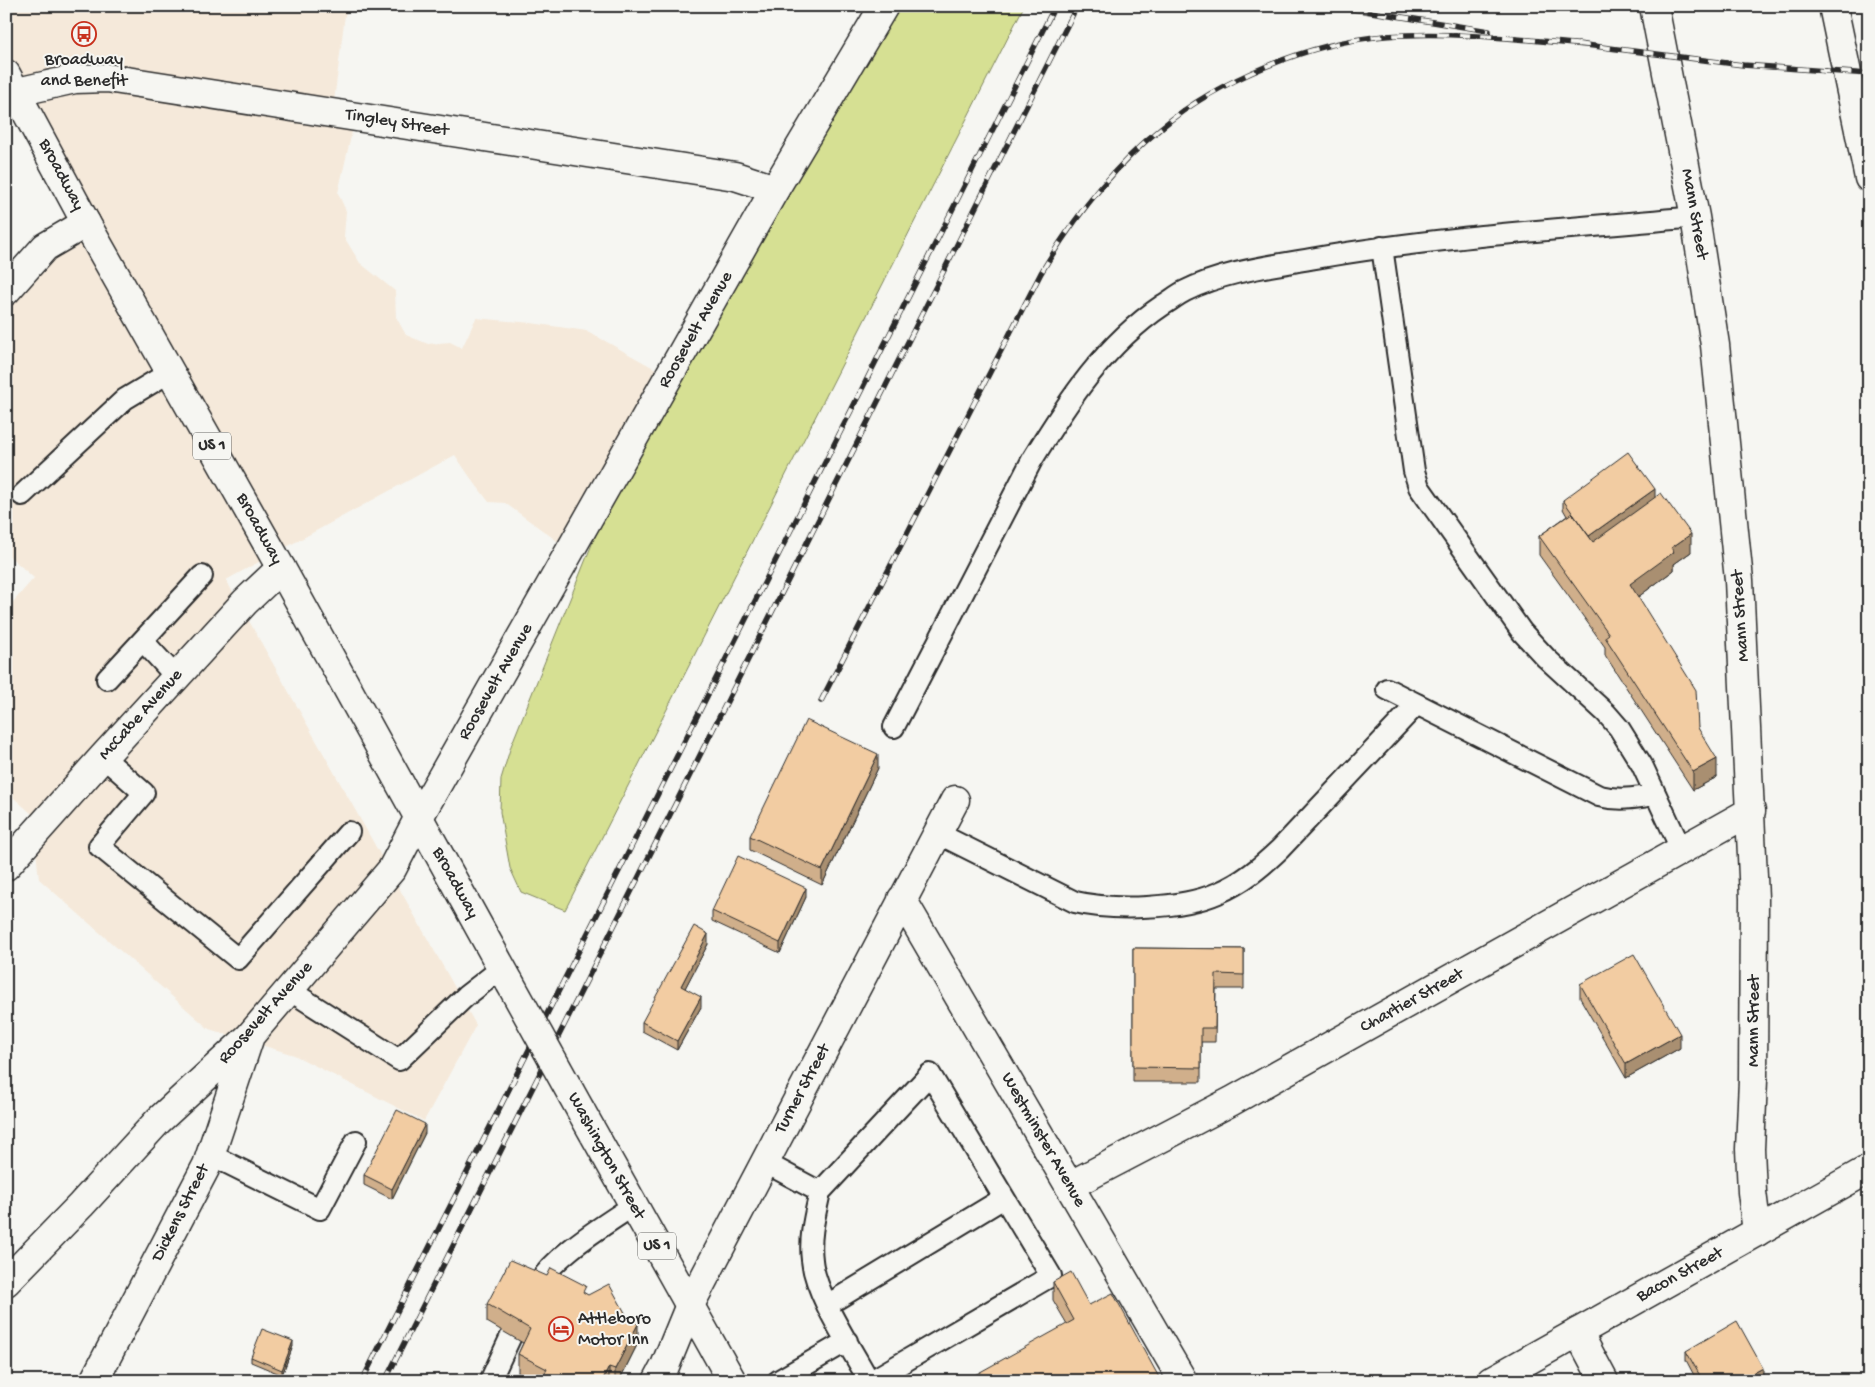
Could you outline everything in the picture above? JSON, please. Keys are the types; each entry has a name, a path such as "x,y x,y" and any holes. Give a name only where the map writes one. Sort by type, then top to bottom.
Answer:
{"main road":[{"name":"Roosevelt Avenue","path":"6,1282 82,1204 158,1121 249,1037 392,868 419,817 775,189 884,6"},
{"name":"Mann Street","path":"1654,6 1695,217 1714,345 1734,518 1742,623 1755,926 1754,1080 1750,1149 1752,1192 1757,1232"},
{"path":"1833,6 1869,178"},
{"name":"Tingley Street","path":"12,83 107,78 734,176 775,189"},
{"name":"Broadway","path":"12,83 86,223 281,568 506,975"},
{"path":"6,291 45,247 86,223"},
{"name":"McCabe Avenue","path":"6,866 102,757 245,602 281,568"},
{"name":"Turner Street","path":"657,1381 690,1305 955,800"},
{"name":"Chartier Street","path":"1070,1186 1232,1101 1751,811"},
{"name":"Westminster Avenue","path":"902,899 1183,1381"},
{"name":"Washington Street","path":"506,975 732,1381"},
{"name":"Dickens Street","path":"94,1381 211,1155 249,1037"},
{"name":"Bacon Street","path":"1491,1381 1869,1170"},
{"path":"1578,1332 1604,1381"}],"lane":[{"path":"894,727 1032,460 1056,420 1084,380 1115,344 1148,316 1184,291 1222,277 1382,247 1695,217"},
{"path":"1382,247 1414,471 1419,487 1528,639 1606,713 1619,728 1638,758 1682,850"},
{"path":"22,495 125,399 170,372"},
{"path":"107,679 202,576"},
{"path":"143,641 176,677"},
{"path":"1387,689 1599,796 1614,800 1656,795"},
{"path":"937,833 1075,902 1096,906 1138,907 1194,901 1217,894 1258,870 1417,704"},
{"path":"102,757 144,793 99,846 238,959 349,832"},
{"path":"289,990 399,1060 466,996 506,975"},
{"path":"930,1074 1051,1276 870,1381 827,1305 815,1276 811,1248 820,1192 930,1074"},
{"path":"211,1155 320,1209 356,1141"},
{"path":"764,1162 820,1192"},
{"path":"827,1305 1004,1198"},
{"path":"535,1289 545,1272 560,1259 634,1204"},
{"path":"490,1381 511,1336"},
{"path":"778,1381 847,1341"}],"shaded area":[{"path":"6,6 350,6 345,15 334,101 357,110 338,193 346,211 344,237 360,263 395,291 396,317 406,335 428,344 450,342 462,348 476,318 587,331 661,372 564,546 505,503 489,502 455,455 226,580 476,1025 424,1121 294,1055 209,1029 39,879 32,814 6,791 6,610 34,578 6,553 6,279 68,212 6,87"}],"green space":[{"path":"874,6 1024,6 565,910 521,892 510,868 500,812 501,779 511,746 661,372"}],"building":[{"path":"1628,452 1655,489 1589,536 1563,500"},
{"path":"1661,493 1691,534 1671,548 1674,552 1630,584 1696,690 1698,728 1717,759 1693,772 1605,637 1609,634 1539,536 1572,513 1593,542"},
{"path":"806,720 878,754 822,870 750,836"},
{"path":"738,856 806,888 780,943 712,911"},
{"path":"694,926 708,934 681,986 701,997 677,1041 642,1022"},
{"path":"1133,948 1244,949 1244,975 1216,974 1215,1028 1201,1028 1201,1068 1133,1067"},
{"path":"1634,954 1680,1034 1626,1064 1580,984"},
{"path":"397,1110 425,1124 392,1189 364,1175"},
{"name":"Attleboro Motor Inn","path":"510,1260 547,1276 551,1268 586,1286 583,1292 588,1295 609,1284 628,1318 638,1324 615,1369 609,1367 602,1381 541,1381 547,1369 518,1354 530,1329 487,1304"},
{"path":"1071,1272 1089,1305 1113,1293 1161,1381 964,1381 1074,1320 1053,1282"},
{"path":"1737,1321 1763,1368 1739,1381 1703,1381 1686,1351"},
{"path":"262,1329 293,1341 282,1370 251,1357"},
{"path":"950,1377 952,1381 943,1381"}],"railway":[{"path":"362,1381 1055,6"},
{"path":"385,1381 1077,6"},
{"path":"1334,6 1489,31"},
{"path":"821,701 1041,273 1066,233 1095,195 1126,160 1161,128 1210,94 1237,79 1297,55 1356,40 1385,36 1435,34 1485,36 1585,45"},
{"path":"1578,44 1743,65 1869,74"}],"place":[{"name":"Broadway and Benefit","path":"84,34"},
{"name":"Attleboro Motor Inn","path":"561,1329"}]}
